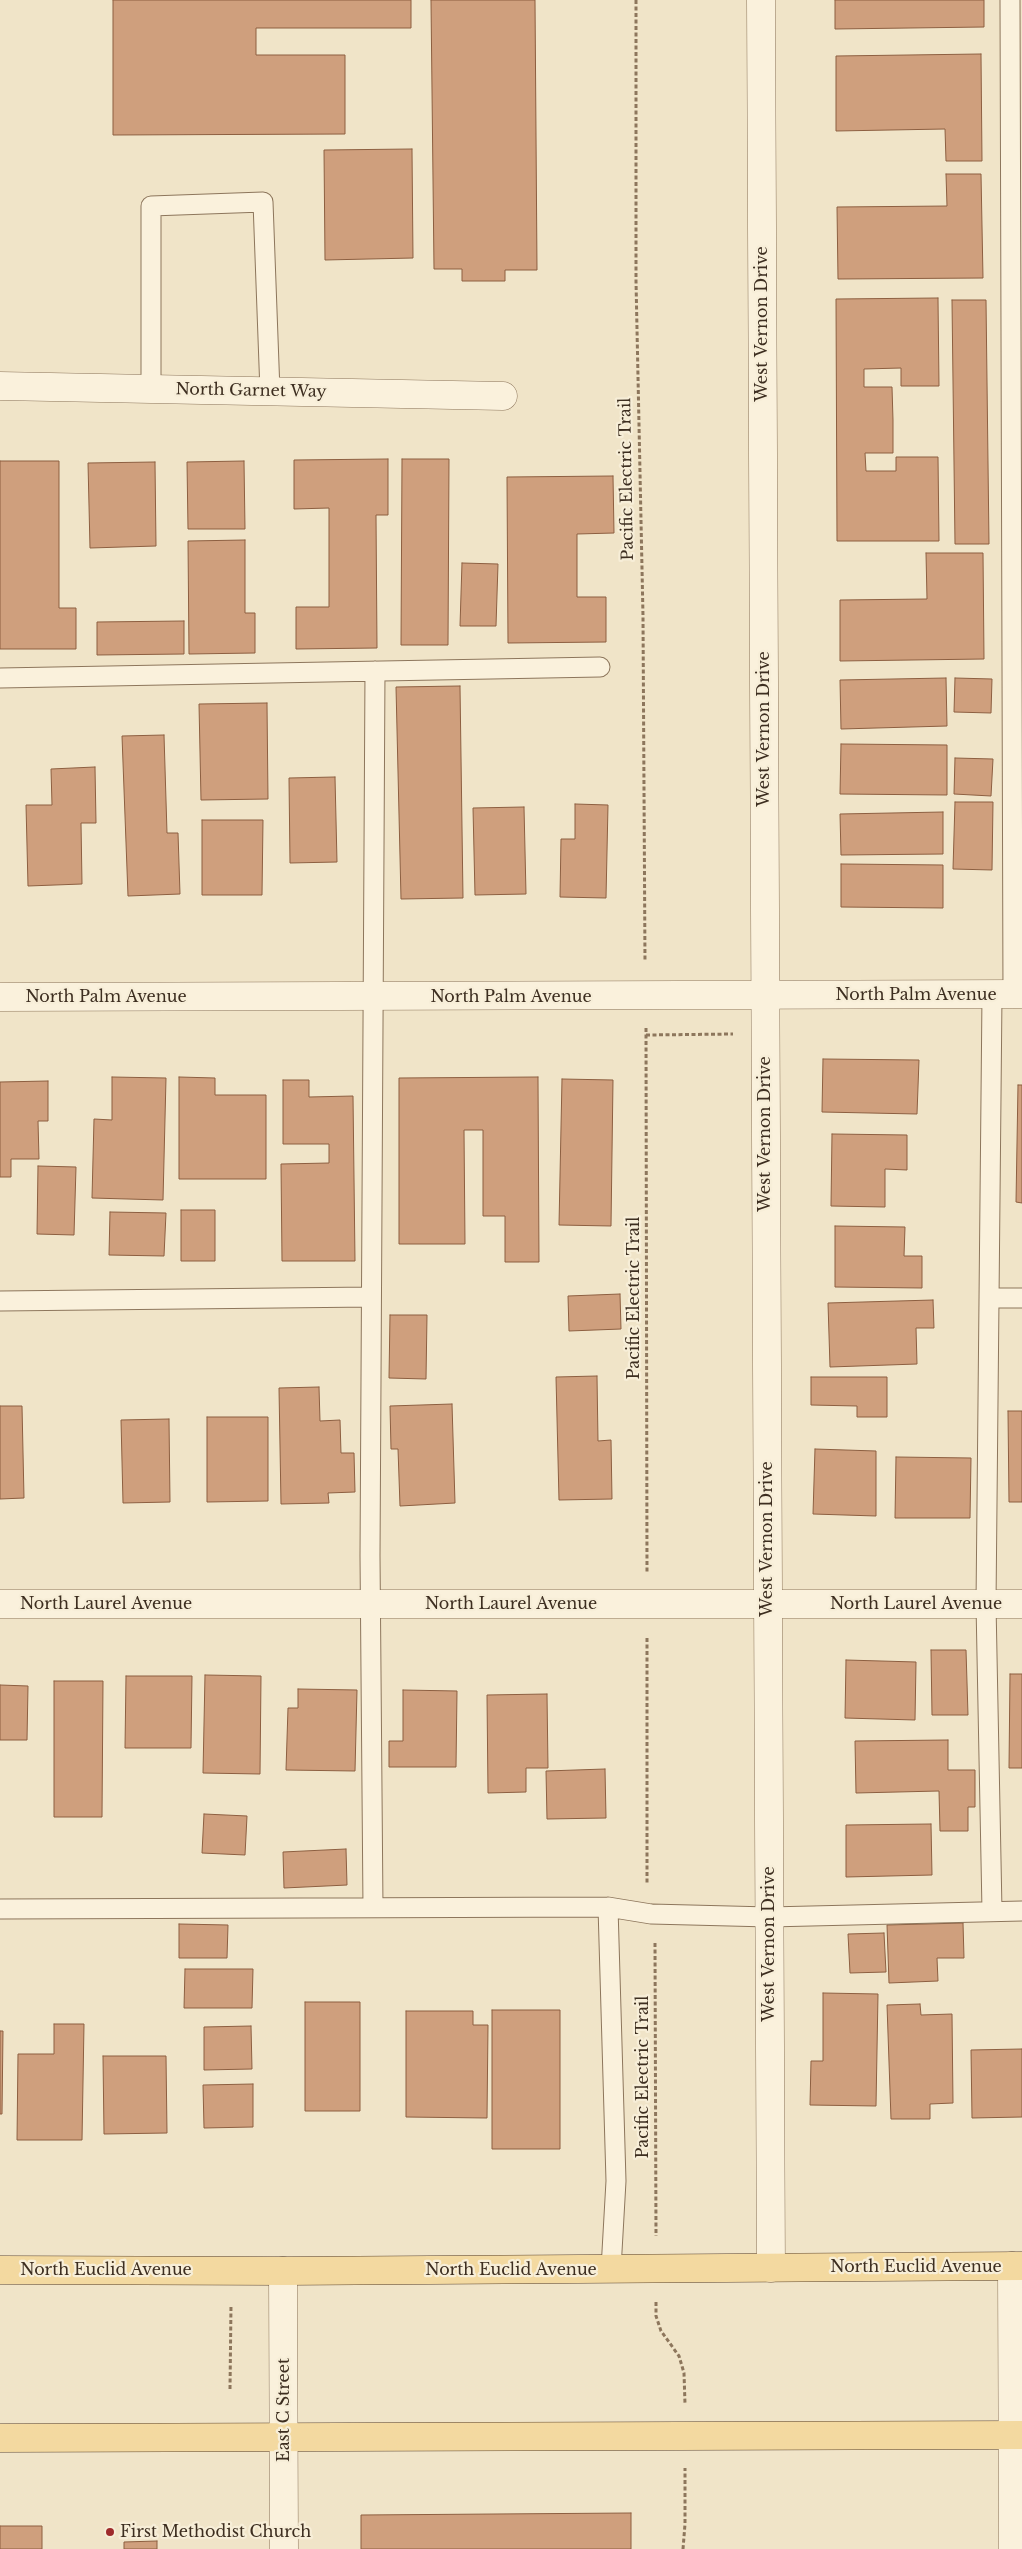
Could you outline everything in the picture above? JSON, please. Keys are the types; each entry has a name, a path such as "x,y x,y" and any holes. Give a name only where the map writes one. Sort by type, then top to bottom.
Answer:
{"main road":[{"name":"North Euclid Avenue","path":"0,2270 283,2272 1017,2266"},
{"path":"0,2438 1017,2435"}],"street":[{"name":"West Vernon Drive","path":"761,0 771,2268"},
{"name":"North Garnet Way","path":"0,386 503,396"},
{"name":"North Palm Avenue","path":"0,997 1009,994"},
{"name":"North Laurel Avenue","path":"0,1604 1022,1604"},
{"path":"1013,2549 1017,2435 1017,2266"},
{"name":"East C Street","path":"283,2272 284,2549"}],"lane":[{"path":"992,1911 986,1604 989,1298 1009,994 1010,0"},
{"path":"151,390 151,206 263,202 270,392"},
{"path":"0,678 600,667"},
{"path":"373,1908 370,1604 375,671"},
{"path":"0,1301 372,1297"},
{"path":"989,1298 1022,1298"},
{"path":"608,1907 616,2182 611,2269"},
{"path":"0,1909 608,1907 651,1914 769,1917 1022,1911"}],"path":[{"name":"Pacific Electric Trail","path":"636,0 636,281 642,607 645,958"},
{"name":"Pacific Electric Trail","path":"646,1024 647,1571"},
{"path":"646,1035 733,1034"},
{"path":"647,1635 648,1890"},
{"name":"Pacific Electric Trail","path":"654,1935 656,2219"},
{"path":"656,2295 656,2316 661,2331 679,2356 684,2373 685,2390"},
{"path":"230,2389 231,2305"},
{"path":"683,2549 685,2479"}],"building":[{"path":"113,0 411,0 411,28 256,28 256,55 345,55 345,134 113,135"},
{"path":"431,0 535,0 537,270 505,270 505,281 462,281 462,269 434,269"},
{"path":"835,0 984,0 984,27 835,29"},
{"path":"981,54 982,161 946,161 945,129 836,131 836,56"},
{"path":"412,149 413,258 325,260 324,150"},
{"path":"946,174 981,174 983,278 838,279 837,207 947,206"},
{"path":"938,298 939,386 901,386 901,368 864,369 864,387 892,387 893,420 893,453 865,453 866,471 896,471 896,457 938,457 939,541 837,541 836,299"},
{"path":"952,300 986,300 989,544 955,544"},
{"path":"388,459 388,515 376,515 377,648 296,649 296,607 329,607 329,508 294,509 294,460"},
{"path":"402,459 449,459 448,645 401,645"},
{"path":"0,461 59,461 59,608 76,608 76,649 0,649"},
{"path":"244,461 245,529 188,529 187,462"},
{"path":"155,462 156,546 90,548 88,463"},
{"path":"613,476 614,533 577,534 577,597 606,597 606,642 508,643 507,477"},
{"path":"245,540 245,613 255,613 255,653 189,654 188,541"},
{"path":"926,553 983,553 984,659 840,661 840,600 927,599"},
{"path":"462,563 498,564 496,626 460,626"},
{"path":"184,621 184,654 97,655 97,622"},
{"path":"946,678 947,726 841,729 840,680"},
{"path":"955,678 992,679 991,713 954,712"},
{"path":"460,686 463,898 401,899 396,687"},
{"path":"267,703 268,799 201,800 199,704"},
{"path":"164,735 167,833 178,833 180,894 128,896 122,736"},
{"path":"841,744 947,745 947,795 840,794"},
{"path":"955,758 993,759 991,796 954,794"},
{"path":"95,767 96,823 81,823 82,884 28,886 26,805 52,805 51,769"},
{"path":"335,777 337,862 290,863 289,778"},
{"path":"955,802 993,802 992,870 953,869"},
{"path":"575,804 608,805 606,898 560,897 561,839 575,839"},
{"path":"524,807 526,894 475,895 473,808"},
{"path":"943,812 943,854 841,855 840,814"},
{"path":"202,820 263,820 262,895 202,895"},
{"path":"841,864 943,865 943,908 841,907"},
{"path":"823,1059 919,1060 917,1114 822,1112"},
{"path":"112,1077 166,1078 163,1200 92,1198 94,1119 112,1120"},
{"path":"179,1077 215,1078 215,1095 266,1095 266,1179 179,1179"},
{"path":"538,1077 539,1262 505,1262 505,1216 483,1216 483,1130 464,1130 465,1244 399,1244 399,1078"},
{"path":"562,1079 613,1080 611,1226 559,1225"},
{"path":"283,1080 309,1080 309,1097 353,1096 355,1261 282,1261 281,1164 329,1163 329,1144 283,1144"},
{"path":"48,1081 48,1121 38,1121 39,1159 11,1159 11,1177 0,1177 0,1082"},
{"path":"1018,1085 1022,1085 1022,1203 1016,1202"},
{"path":"832,1134 907,1135 907,1170 885,1169 885,1207 831,1206"},
{"path":"38,1166 76,1167 74,1235 37,1234"},
{"path":"181,1210 215,1210 215,1261 181,1261"},
{"path":"110,1212 166,1213 164,1256 109,1255"},
{"path":"835,1226 905,1227 904,1256 922,1256 922,1288 835,1287"},
{"path":"620,1294 621,1329 569,1331 568,1296"},
{"path":"933,1300 934,1328 916,1328 917,1364 830,1367 828,1303"},
{"path":"390,1315 427,1315 426,1379 389,1378"},
{"path":"597,1376 598,1441 611,1440 612,1499 559,1500 556,1377"},
{"path":"811,1377 887,1377 887,1417 857,1417 857,1406 811,1405"},
{"path":"319,1387 320,1421 340,1420 341,1453 354,1453 355,1492 328,1493 329,1503 281,1504 279,1388"},
{"path":"452,1404 455,1503 400,1506 398,1449 391,1449 390,1406"},
{"path":"0,1406 22,1406 24,1498 0,1499"},
{"path":"1008,1411 1022,1411 1022,1502 1009,1502"},
{"path":"207,1417 268,1417 268,1501 207,1502"},
{"path":"169,1419 170,1502 123,1503 121,1420"},
{"path":"815,1449 876,1451 876,1516 813,1514"},
{"path":"896,1457 971,1458 970,1518 895,1518"},
{"path":"931,1650 966,1650 968,1715 932,1715"},
{"path":"846,1660 916,1662 915,1720 845,1718"},
{"path":"1010,1674 1022,1674 1022,1768 1009,1768"},
{"path":"205,1675 261,1676 260,1774 203,1773"},
{"path":"126,1676 192,1676 191,1748 125,1748"},
{"path":"54,1681 103,1681 102,1817 54,1817"},
{"path":"0,1685 28,1686 27,1740 0,1740"},
{"path":"298,1689 357,1690 355,1771 286,1770 288,1708 298,1708"},
{"path":"403,1690 457,1691 456,1767 389,1767 389,1741 403,1741"},
{"path":"547,1694 548,1768 526,1768 526,1792 488,1793 487,1695"},
{"path":"948,1740 948,1770 975,1770 975,1807 968,1807 968,1831 940,1831 939,1791 856,1793 855,1741"},
{"path":"605,1769 606,1818 547,1819 546,1771"},
{"path":"204,1814 247,1816 245,1855 202,1853"},
{"path":"931,1824 932,1875 846,1877 846,1825"},
{"path":"346,1849 347,1885 284,1888 283,1852"},
{"path":"963,1923 964,1958 937,1958 938,1981 889,1983 887,1925"},
{"path":"179,1924 228,1925 227,1958 179,1958"},
{"path":"884,1933 886,1972 850,1973 848,1934"},
{"path":"185,1969 253,1969 252,2008 184,2008"},
{"path":"823,1993 878,1994 876,2106 810,2105 811,2061 823,2061"},
{"path":"305,2002 360,2002 360,2111 305,2111"},
{"path":"920,2004 921,2015 952,2014 953,2103 930,2104 930,2119 891,2119 887,2005"},
{"path":"492,2010 560,2010 560,2149 492,2149"},
{"path":"406,2011 473,2011 473,2025 488,2025 487,2118 406,2117"},
{"path":"54,2024 84,2024 82,2140 17,2140 18,2054 54,2054"},
{"path":"251,2026 252,2069 204,2070 204,2027"},
{"path":"0,2031 3,2031 2,2114 0,2114"},
{"path":"1022,2049 1022,2117 972,2118 971,2050"},
{"path":"103,2056 166,2056 167,2133 104,2134"},
{"path":"253,2084 253,2127 204,2128 203,2085"},
{"path":"631,2513 631,2549 361,2549 361,2515"},
{"path":"0,2526 42,2526 42,2549 0,2549"},
{"path":"157,2541 157,2549 124,2549 124,2542"}],"place":[{"name":"First Methodist Church","path":"110,2532"}]}
